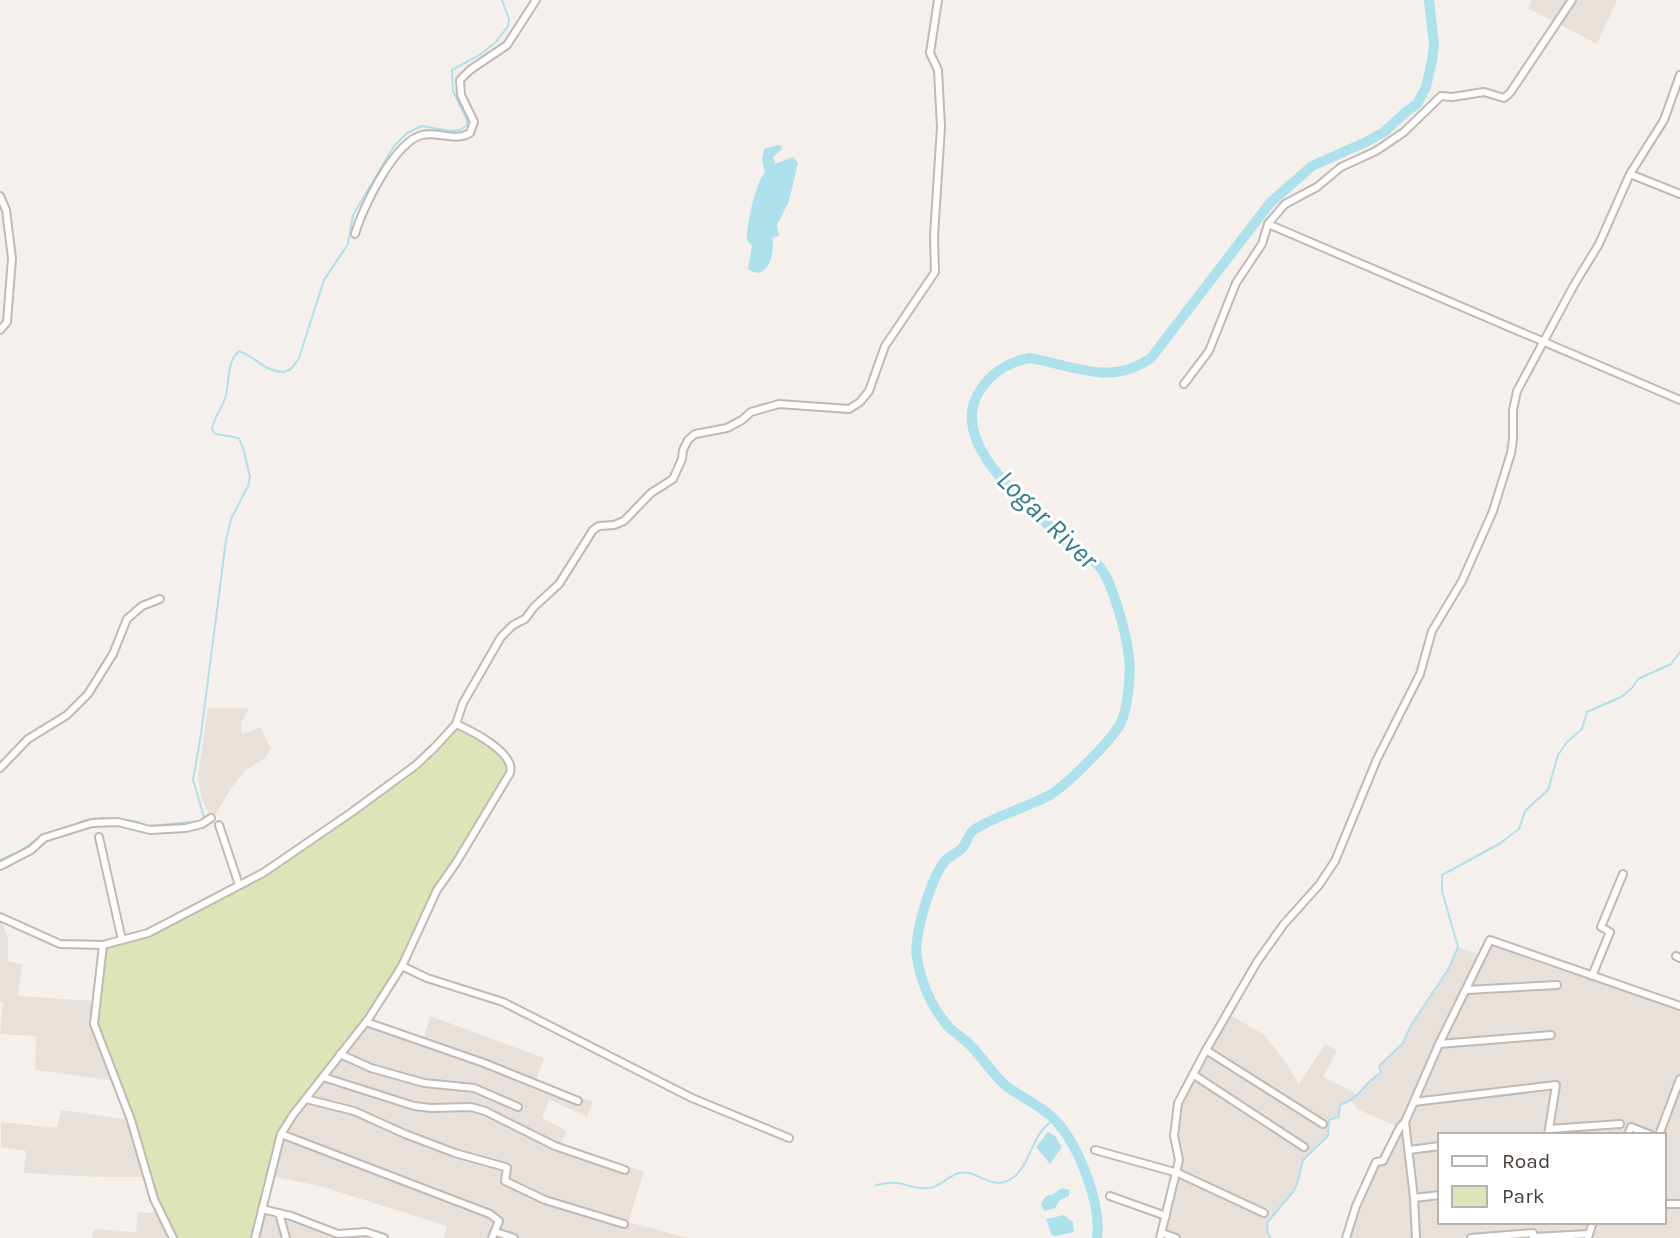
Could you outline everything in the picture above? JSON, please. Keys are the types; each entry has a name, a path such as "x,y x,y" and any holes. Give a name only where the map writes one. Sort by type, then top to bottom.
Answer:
{"street":[{"path":"355,234 360,217 388,167 404,146 423,134 456,137 470,133 474,122 461,95 460,80 506,45 536,0"},
{"path":"0,917 60,944 103,945 148,933 285,858 416,765 456,724 463,703 501,638 513,625 525,619 559,584 593,530 599,526 624,521 650,493 673,479 683,450 695,433 727,428 765,406 779,404 849,409 860,402 869,391 885,346 935,272 934,236 940,127 938,69 930,52 938,0"},
{"path":"1184,384 1209,351 1236,283 1262,244 1268,224 1285,204 1317,187 1341,167 1376,151 1404,132 1441,96 1452,97 1475,92 1504,98 1572,0"},
{"path":"1176,1238 1161,1236 1180,1160 1174,1136 1178,1103 1257,962 1335,861 1377,759 1420,674 1432,631 1462,581 1493,511 1511,453 1513,410 1517,391 1599,244 1630,174 1664,120 1680,75"},
{"path":"1630,174 1680,194"},
{"path":"0,196 6,210 12,258 7,322 0,330"},
{"path":"1268,224 1680,400"},
{"path":"0,768 28,739 66,715 78,704 96,684 113,654 127,619 142,606 160,599"},
{"path":"255,1238 281,1134 366,1022 402,966 437,890 492,804 512,767 509,759 498,748 456,724"},
{"path":"0,866 31,850 44,838 92,823 118,822 159,830 186,828 202,824 211,818"},
{"path":"219,825 239,885"},
{"path":"99,837 121,940"},
{"path":"1592,976 1609,933 1601,927 1623,874"},
{"path":"1346,1238 1356,1206 1376,1162 1383,1161 1405,1122 1439,1044 1490,940 1680,1006"},
{"path":"103,945 94,1024 131,1120 154,1199 173,1238"},
{"path":"402,966 428,978 503,1002 692,1098 789,1138"},
{"path":"1466,990 1557,985"},
{"path":"366,1022 484,1063 578,1101"},
{"path":"1439,1044 1551,1035"},
{"path":"1206,1050 1323,1125"},
{"path":"341,1055 371,1069 424,1083 474,1088 518,1107"},
{"path":"1194,1075 1304,1147"},
{"path":"323,1077 414,1106 471,1107 485,1111 555,1146 625,1170"},
{"path":"1660,1133 1680,1080"},
{"path":"1414,1102 1556,1084 1548,1132 1620,1124"},
{"path":"306,1099 354,1111 456,1153 505,1167 505,1181 535,1196 624,1224"},
{"path":"1405,1122 1415,1198 1416,1238"},
{"path":"1629,1133 1632,1127 1646,1133"},
{"path":"281,1134 489,1214 499,1221 494,1235 514,1238"},
{"path":"1409,1150 1438,1146"},
{"path":"1095,1150 1178,1173 1265,1213"},
{"path":"1415,1198 1438,1195"},
{"path":"1110,1196 1166,1216"},
{"path":"262,1209 291,1216 338,1234 366,1232 384,1238"},
{"path":"279,1213 286,1238"},
{"path":"1471,1238 1588,1236"}],"shaded area":[{"path":"1532,0 1617,0 1597,44 1528,8"},
{"path":"208,708 249,708 241,723 242,735 260,727 271,749 265,758 246,770 211,818 202,799 198,776"},
{"path":"0,918 8,938 8,961 22,964 18,996 96,1001 117,1081 35,1070 36,1036 0,1034 3,1003 0,1002"},
{"path":"1488,941 1680,1006 1680,1238 1346,1238 1376,1162 1383,1161 1399,1127 1357,1109 1351,1100 1340,1105 1339,1117 1329,1120 1328,1136 1303,1160 1293,1192 1267,1223 1271,1238 1160,1238 1177,1173 1174,1136 1178,1103 1229,1014 1264,1035 1299,1084 1325,1044 1337,1051 1323,1077 1353,1092 1355,1096 1361,1093 1373,1077 1381,1073 1379,1066 1403,1043 1411,1025 1449,968 1458,947 1483,956"},
{"path":"430,1016 544,1058 536,1081 593,1102 587,1117 549,1099 542,1118 567,1131 561,1143 644,1172 628,1222 688,1238 444,1238 447,1226 320,1186 270,1176 281,1134 369,1018 424,1037"},
{"path":"61,1110 131,1120 147,1177 24,1173 26,1151 1,1147 1,1122 57,1128"},
{"path":"262,1209 338,1234 366,1232 384,1238 255,1238"},
{"path":"159,1211 173,1238 92,1238 94,1229 136,1232 138,1212"}],"green space":[{"path":"456,724 497,748 512,767 437,890 402,966 369,1018 281,1134 255,1238 173,1238 159,1211 131,1120 94,1024 103,945 148,933 263,873 416,765"}],"water":[{"path":"782,146 773,157 775,164 793,157 798,163 789,201 777,225 779,236 772,238 773,251 769,264 760,272 755,272 748,269 752,246 747,240 750,215 758,185 765,172 762,160 764,149"},
{"path":"1048,1132 1055,1136 1062,1147 1050,1164 1036,1147"},
{"path":"1062,1188 1069,1190 1069,1196 1060,1200 1055,1208 1044,1211 1041,1204 1046,1196"},
{"path":"1064,1215 1073,1222 1074,1232 1052,1235 1046,1219"}],"waterway":[{"path":"70,827 86,820 102,818 135,821 148,826 201,821 204,817 193,780 226,540 231,519 250,477 239,438 216,434 212,430 227,393 232,361 239,351 270,369 284,372 291,369 299,358 324,280 348,244 353,215 394,146 407,133 422,126 451,131 460,130 467,125 453,91 452,70 481,54 496,42 508,26 509,19 502,0"},
{"name":"Logar River","path":"1097,1238 1098,1225 1092,1193 1081,1161 1065,1133 1046,1112 1006,1086 969,1044 947,1025 928,993 917,958 916,948 924,908 934,880 945,861 965,845 975,829 1048,796 1076,774 1108,741 1120,724 1128,691 1128,648 1114,595 1104,573 1096,563 1063,540 1002,479 979,445 973,427 972,410 979,392 989,379 1001,369 1022,360 1029,358 1106,373 1136,367 1151,358 1270,203 1312,166 1384,132 1417,104 1426,87 1434,45 1429,0"},
{"path":"1271,1238 1267,1223 1293,1192 1303,1160 1328,1136 1329,1120 1339,1117 1340,1105 1347,1103 1381,1073 1379,1066 1403,1043 1411,1025 1449,968 1458,947 1442,891 1442,875 1499,844 1519,829 1525,811 1548,790 1558,755 1567,742 1582,729 1587,712 1621,697 1638,679 1671,664 1680,652"},
{"path":"0,860 20,851 41,836"},
{"path":"876,1185 895,1183 930,1188 955,1174 966,1172 993,1182 1007,1181 1021,1170 1042,1130 1055,1120"}]}
